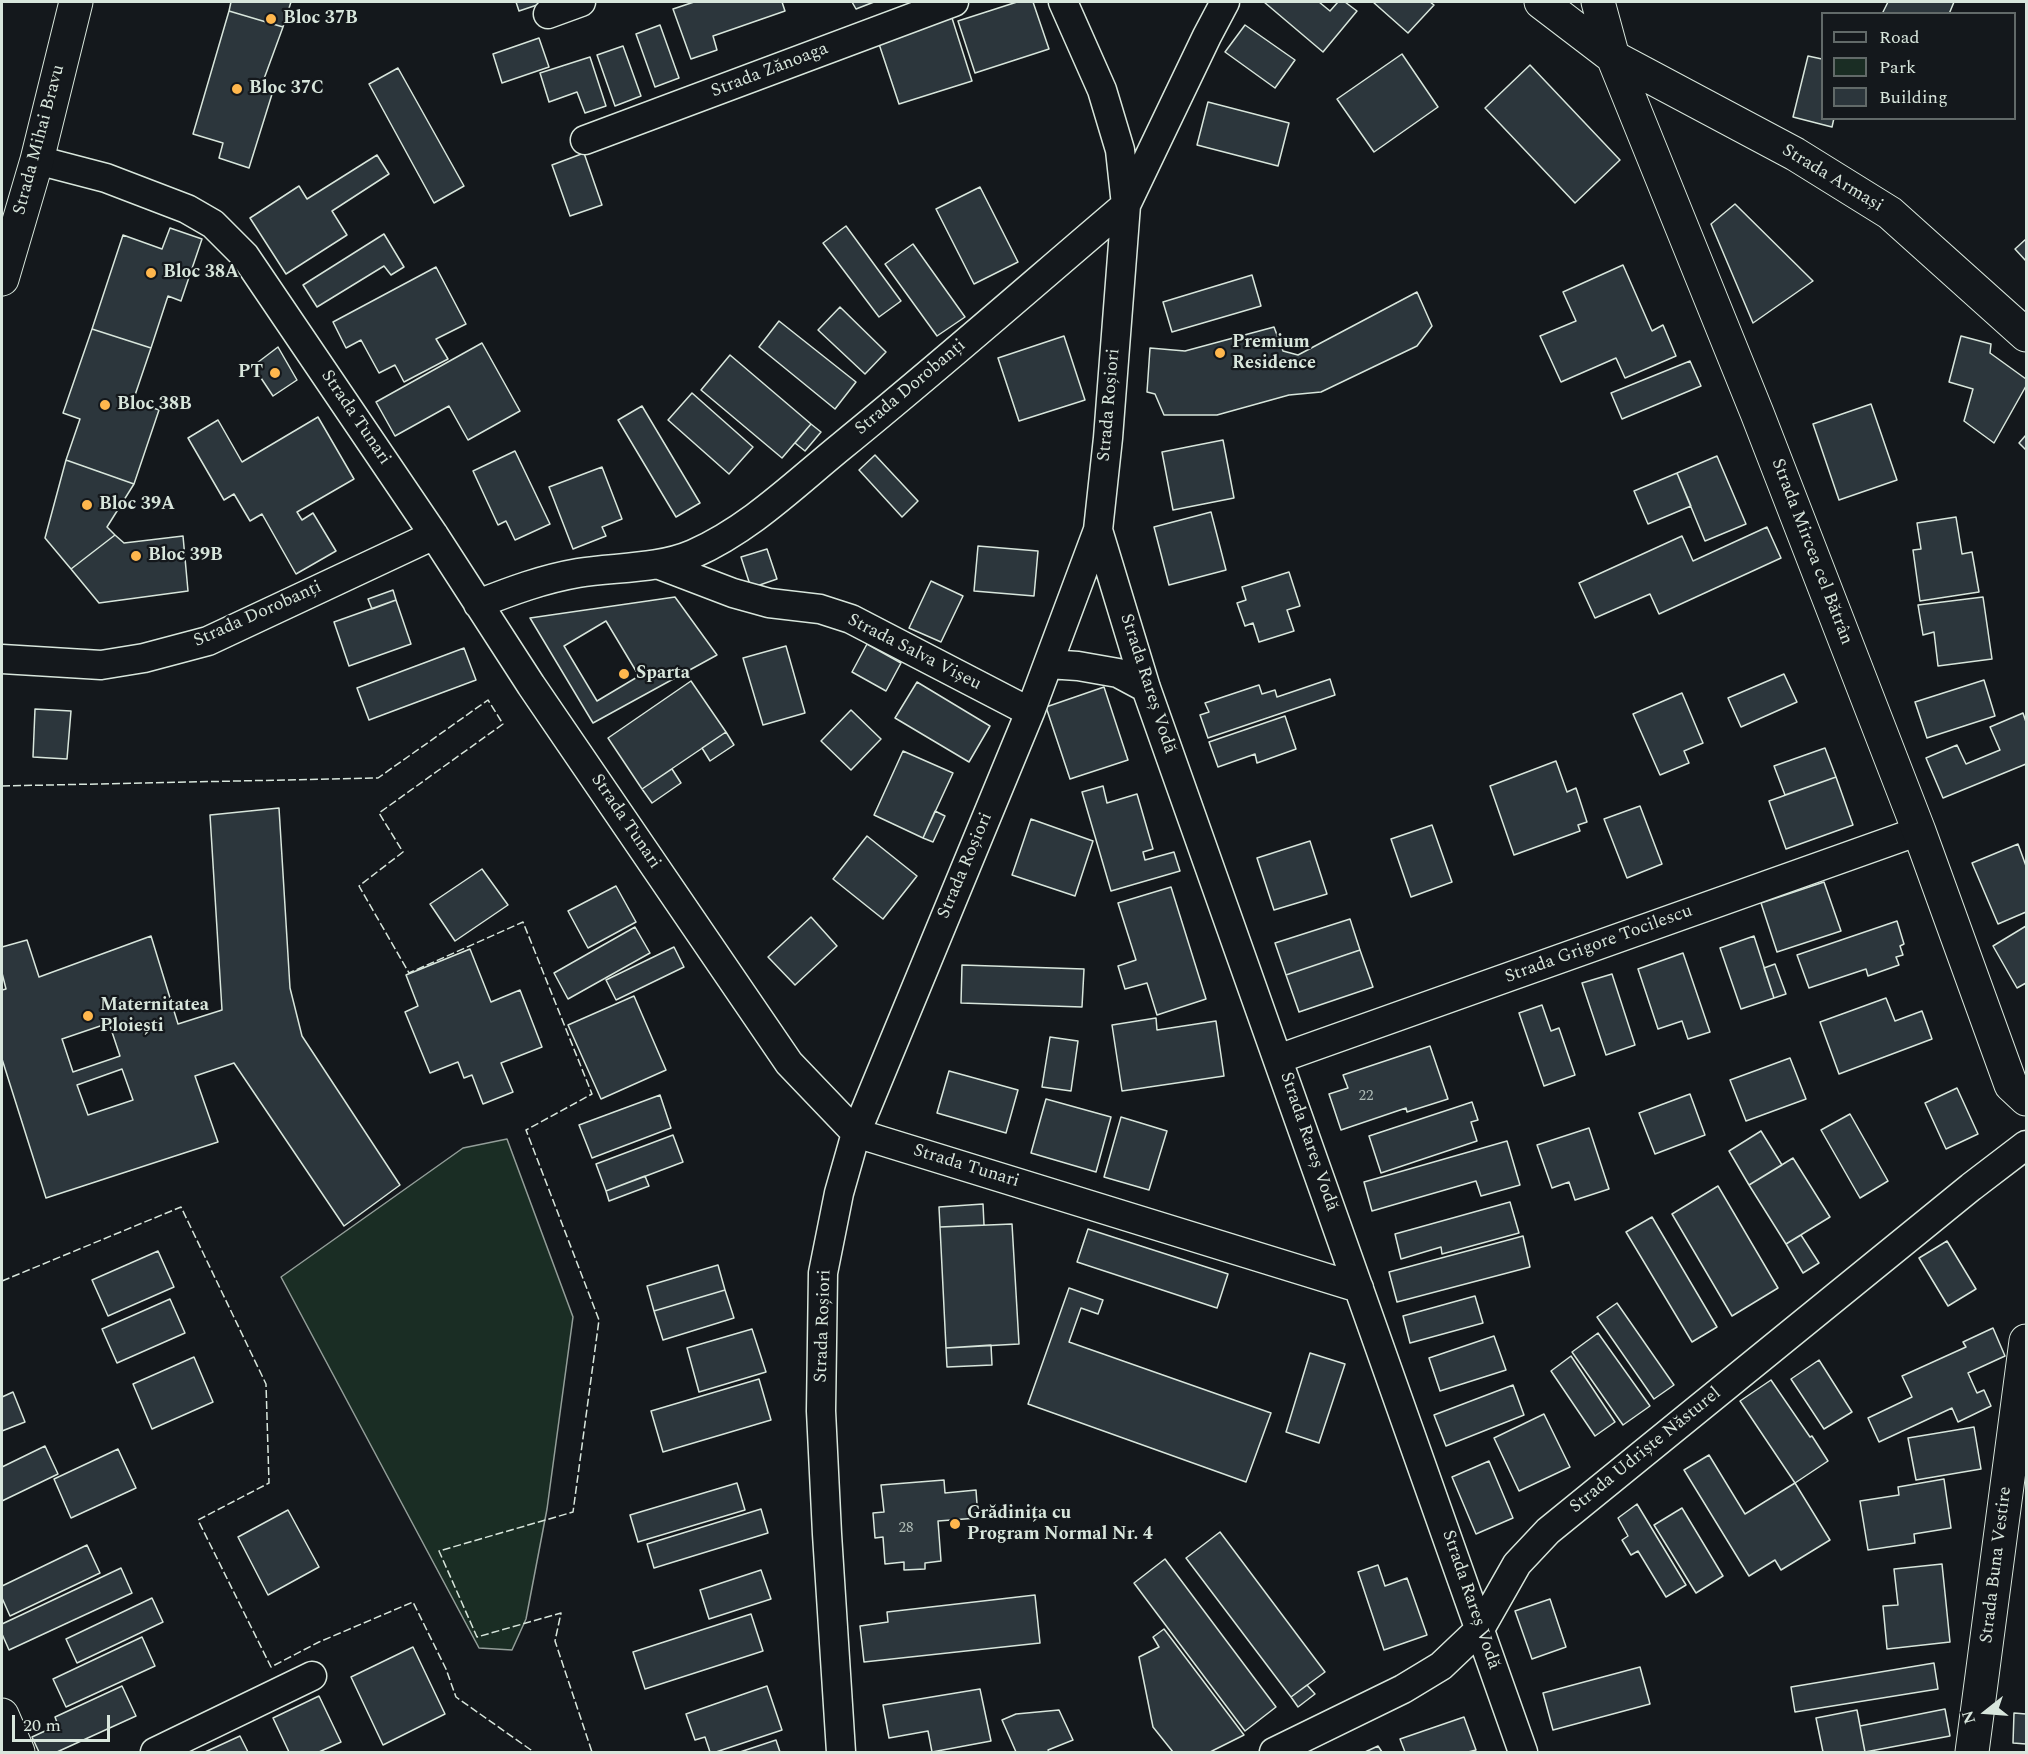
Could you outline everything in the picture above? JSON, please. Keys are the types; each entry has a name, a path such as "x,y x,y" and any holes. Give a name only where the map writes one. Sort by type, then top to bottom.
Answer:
{"street":[{"name":"Strada Mihai Bravu","path":"2,279 37,160 76,2"},
{"path":"548,14 581,2"},
{"name":"Strada Zănoaga","path":"585,140 954,2"},
{"path":"1063,2 1102,90 1120,150 1126,205"},
{"name":"Strada Roșiori","path":"841,1752 821,1411 823,1273 839,1193 856,1133 1030,712 1098,530 1108,438 1126,205 1225,2"},
{"name":"Strada Armași","path":"1541,2 1613,57 1795,154 1890,213 2026,335"},
{"name":"Strada Mircea cel Bătrân","path":"1598,2 1613,57 1761,424 1919,831 2011,1084 2026,1099"},
{"name":"Strada Tunari","path":"37,160 106,178 186,209 213,225 245,256 789,1063 856,1133 1359,1288"},
{"name":"Strada Dorobanți","path":"478,604 546,579 657,564 690,555 715,544 745,525 896,402 1126,205"},
{"name":"Strada Rareș Vodă","path":"1098,530 1146,688 1523,1752"},
{"name":"Strada Dorobanți","path":"2,659 101,665 144,658 208,641 434,535"},
{"name":"Strada Salva Vișeu","path":"657,564 742,596 770,603 820,609 851,619 1030,712"},
{"path":"1048,664 1078,666 1118,673 1146,688"},
{"name":"Strada Grigore Tocilescu","path":"1278,1059 1919,831"},
{"name":"Strada Udriște Năsturel","path":"1274,1752 1403,1689 1441,1666 1480,1629 1517,1564 1548,1531 1971,1187 2026,1145"},
{"name":"Strada Buna Vestire","path":"1972,1752 2026,1341"},
{"path":"155,1752 312,1676"}],"green space":[{"path":"507,1139 573,1317 547,1509 526,1619 512,1650 479,1648 281,1277 463,1148"}],"building":[{"name":"Bloc 37B","path":"231,2 291,2 283,27 229,11"},
{"path":"516,2 546,2 519,11"},
{"path":"694,2 782,2 785,11 713,36 717,50 691,59 673,9"},
{"path":"852,2 874,2 856,9"},
{"path":"1017,2 1033,2 1049,49 975,73 958,21"},
{"path":"1264,2 1319,2 1330,11 1338,2 1345,2 1357,11 1323,52"},
{"path":"1373,2 1430,2 1434,5 1408,33"},
{"path":"1888,2 1954,2 1950,12 1883,12"},
{"name":"Bloc 37C","path":"229,11 283,27 261,87 273,91 249,168 219,158 223,143 193,134"},
{"path":"952,18 972,81 899,104 878,41"},
{"path":"660,25 679,78 655,87 636,34"},
{"path":"1245,25 1295,60 1275,88 1225,52"},
{"path":"539,38 549,67 502,83 493,54"},
{"path":"623,46 641,96 615,106 597,55"},
{"path":"1402,54 1438,107 1374,152 1337,99"},
{"path":"1808,56 1821,59 1821,120 1834,120 1832,127 1793,117"},
{"path":"590,57 606,106 585,113 577,92 549,102 540,73"},
{"path":"1530,65 1620,160 1575,203 1485,108"},
{"path":"398,68 464,186 434,203 369,84"},
{"path":"1208,102 1289,123 1278,166 1197,145"},
{"path":"584,153 602,205 570,216 552,165"},
{"path":"377,155 389,174 332,211 347,235 286,274 250,218 299,186 307,199"},
{"path":"980,187 1018,262 974,284 936,209"},
{"path":"1735,204 1813,281 1753,323 1711,224"},
{"path":"846,226 901,301 879,317 823,243"},
{"name":"Bloc 38A","path":"170,228 202,239 181,301 168,296 151,348 92,329 123,235 162,249"},
{"path":"384,234 404,267 391,275 384,266 317,307 303,285"},
{"path":"2026,239 2026,261 2015,249"},
{"path":"913,244 965,317 937,336 885,264"},
{"path":"1623,265 1652,331 1663,325 1676,356 1625,378 1616,358 1561,382 1540,336 1576,321 1563,292"},
{"path":"436,267 466,324 436,339 448,359 404,382 395,365 379,373 361,340 346,348 333,322"},
{"path":"1252,275 1261,306 1172,332 1163,302"},
{"name":"Premium Residence","path":"1417,292 1432,326 1417,346 1321,392 1289,395 1217,415 1164,415 1155,394 1147,392 1150,348 1185,351 1274,327 1283,351 1298,355"},
{"path":"840,307 886,352 865,374 818,330"},
{"path":"779,321 856,382 835,409 759,347"},
{"name":"Bloc 38B","path":"92,329 151,348 133,401 159,410 134,484 66,460 80,419 63,413"},
{"path":"1064,336 1085,400 1019,421 998,358"},
{"path":"1961,336 1991,344 1990,353 2026,379 2026,386 1994,443 1964,421 1973,389 1949,382"},
{"path":"482,343 520,411 468,440 449,406 395,436 376,402"},
{"name":"PT","path":"278,347 297,380 273,396 253,366"},
{"path":"730,355 811,424 782,458 701,390"},
{"path":"1690,361 1701,386 1622,419 1611,393"},
{"path":"692,393 753,447 729,474 668,420"},
{"path":"1871,404 1897,480 1839,500 1813,424"},
{"path":"642,406 700,503 676,517 618,420"},
{"path":"318,417 354,479 297,512 302,520 313,513 336,551 296,574 262,514 250,521 234,494 224,500 188,438 218,420 242,462"},
{"path":"811,424 821,432 805,451 795,443"},
{"path":"2026,435 2026,450 2019,443"},
{"path":"1223,440 1234,498 1173,510 1162,452"},
{"path":"515,451 550,524 515,540 506,521 498,525 473,471"},
{"path":"875,455 918,501 902,517 859,470"},
{"path":"1717,456 1746,524 1705,541 1677,473"},
{"name":"Bloc 39A","path":"66,460 134,484 107,527 115,535 71,569 45,538"},
{"path":"602,467 622,519 602,527 606,536 573,549 549,487"},
{"path":"1677,473 1691,506 1648,524 1634,491"},
{"path":"1211,512 1226,570 1169,585 1154,527"},
{"path":"1956,517 1962,554 1972,552 1979,592 1920,601 1913,550 1921,549 1917,523"},
{"path":"1767,527 1781,558 1659,614 1650,594 1595,618 1579,583 1682,536 1693,561"},
{"name":"Bloc 39B","path":"115,535 124,543 183,536 188,591 99,603 71,569"},
{"path":"978,546 1038,551 1034,596 974,591"},
{"path":"767,549 777,579 751,588 741,557"},
{"path":"1289,572 1300,606 1287,610 1294,631 1259,642 1253,623 1245,626 1237,603 1246,600 1242,587"},
{"path":"931,581 963,596 941,642 909,628"},
{"path":"393,590 396,600 372,609 368,599"},
{"name":"Sparta","path":"675,597 717,655 593,723 530,618"},
{"path":"1983,597 1992,659 1938,666 1934,632 1923,635 1918,605"},
{"path":"396,600 411,644 349,666 334,622"},
{"path":"606,621 639,676 597,701 564,646"},
{"path":"867,644 901,663 886,691 852,672"},
{"path":"786,646 805,713 763,725 743,658"},
{"path":"464,648 476,680 369,720 357,688"},
{"path":"1784,674 1797,702 1741,727 1728,698"},
{"path":"1330,679 1335,695 1208,738 1200,715 1209,712 1205,703 1259,685 1262,694 1275,690 1277,697"},
{"path":"1984,680 1995,716 1927,738 1915,702"},
{"path":"691,681 726,732 642,789 608,738"},
{"path":"917,682 990,726 969,762 895,718"},
{"path":"1104,687 1128,760 1070,779 1046,707"},
{"path":"1682,693 1703,743 1684,751 1689,763 1660,775 1633,714"},
{"path":"35,709 71,711 67,759 33,757"},
{"path":"851,710 881,739 851,770 821,741"},
{"path":"2023,713 2026,722 2026,764 1943,798 1926,758 1957,745 1966,764 2000,750 1990,727"},
{"path":"1285,716 1296,749 1257,763 1255,754 1218,767 1209,742"},
{"path":"726,732 734,745 710,761 702,748"},
{"path":"1825,748 1836,777 1785,795 1774,766"},
{"path":"903,751 953,773 923,838 874,815"},
{"path":"1556,761 1567,792 1576,788 1587,822 1578,825 1580,831 1514,855 1490,786"},
{"path":"672,769 681,783 652,803 642,789"},
{"path":"1836,777 1853,825 1786,849 1769,801"},
{"path":"1103,786 1107,803 1137,794 1153,849 1143,852 1145,860 1174,852 1180,871 1111,891 1082,792"},
{"path":"1640,806 1662,864 1627,878 1604,819"},
{"name":"Maternitatea Ploiești","path":"279,808 290,988 302,1036 400,1185 344,1226 234,1063 195,1076 218,1142 46,1198 2,1059 2,990 6,989 2,973 2,947 27,940 39,977 151,936 178,1024 222,1010 210,815","holes":["109,1023 120,1056 73,1072 62,1039","122,1069 133,1100 88,1115 77,1085"]},
{"path":"935,811 945,816 933,842 923,838"},
{"path":"1031,819 1093,841 1075,896 1012,875"},
{"path":"1432,825 1452,882 1411,897 1391,839"},
{"path":"867,836 917,876 883,919 833,879"},
{"path":"1310,841 1327,894 1274,910 1257,858"},
{"path":"2018,844 2026,866 2026,912 1998,924 1972,863"},
{"path":"482,869 508,905 455,941 430,904"},
{"path":"1824,882 1841,931 1777,952 1761,903"},
{"path":"616,886 636,922 588,948 568,911"},
{"path":"1171,887 1206,999 1157,1015 1147,983 1125,989 1118,966 1136,960 1118,903"},
{"path":"811,917 837,946 795,985 768,957"},
{"path":"1350,919 1360,950 1286,975 1275,943"},
{"path":"1897,921 1904,944 1900,946 1903,955 1896,957 1899,965 1868,976 1866,969 1809,988 1797,955"},
{"path":"2026,926 2026,983 2017,988 1993,946"},
{"path":"635,927 650,953 568,999 554,973"},
{"path":"1754,936 1774,998 1741,1009 1720,948"},
{"path":"674,947 684,967 616,1000 606,980"},
{"path":"470,949 491,1002 520,990 542,1047 501,1063 513,1092 483,1104 472,1075 464,1078 458,1062 430,1073 405,1012 418,1006 406,975"},
{"path":"1360,950 1373,987 1299,1012 1286,975"},
{"path":"1683,953 1710,1032 1688,1039 1682,1021 1658,1029 1638,969"},
{"path":"1775,964 1786,994 1774,998 1764,968"},
{"path":"962,965 1084,969 1082,1007 961,1003"},
{"path":"1612,974 1635,1045 1606,1055 1582,983"},
{"path":"634,996 666,1070 601,1099 568,1025"},
{"path":"1886,998 1895,1021 1922,1011 1932,1039 1839,1074 1820,1022"},
{"path":"1542,1005 1551,1031 1559,1028 1575,1075 1544,1086 1519,1013"},
{"path":"1156,1018 1157,1030 1216,1021 1224,1076 1122,1091 1112,1025"},
{"path":"1050,1037 1078,1041 1071,1091 1042,1087"},
{"path":"1430,1046 1448,1099 1407,1112 1406,1108 1341,1130 1329,1094 1348,1088 1343,1075"},
{"path":"1790,1058 1806,1099 1746,1121 1730,1080"},
{"path":"949,1071 1018,1090 1006,1133 937,1113"},
{"path":"1957,1088 1978,1134 1946,1149 1925,1103"},
{"path":"1690,1094 1705,1135 1655,1154 1639,1113"},
{"path":"660,1095 671,1128 592,1158 579,1125"},
{"path":"1046,1099 1111,1117 1096,1172 1031,1153"},
{"path":"1472,1102 1478,1120 1471,1122 1477,1141 1381,1173 1369,1136"},
{"path":"1850,1114 1888,1181 1860,1198 1821,1130"},
{"path":"1121,1117 1167,1131 1149,1190 1104,1177"},
{"path":"1589,1128 1609,1189 1575,1200 1569,1182 1552,1188 1537,1145"},
{"path":"1761,1131 1782,1165 1749,1185 1729,1151"},
{"path":"673,1135 683,1162 606,1191 596,1164"},
{"path":"1507,1141 1520,1185 1481,1196 1476,1181 1372,1211 1364,1182"},
{"path":"1793,1158 1830,1217 1786,1244 1749,1185"},
{"path":"645,1176 649,1186 609,1201 606,1191"},
{"path":"1718,1186 1778,1288 1732,1316 1672,1214"},
{"path":"1510,1202 1519,1233 1442,1254 1441,1247 1401,1259 1395,1234"},
{"path":"983,1204 984,1225 940,1227 939,1207"},
{"path":"1652,1217 1717,1327 1692,1342 1626,1232"},
{"path":"1012,1224 1019,1344 946,1348 940,1227"},
{"path":"1088,1229 1228,1274 1217,1308 1077,1262"},
{"path":"1801,1235 1819,1263 1803,1273 1786,1244"},
{"path":"1523,1236 1530,1267 1397,1302 1389,1272"},
{"path":"1947,1241 1976,1289 1948,1306 1919,1258"},
{"path":"158,1251 174,1287 108,1316 92,1280"},
{"path":"718,1265 725,1290 654,1311 647,1286"},
{"path":"1069,1288 1103,1300 1098,1314 1081,1308 1069,1342 1271,1413 1246,1482 1028,1404"},
{"path":"725,1290 734,1318 663,1340 654,1311"},
{"path":"1475,1296 1483,1323 1410,1343 1403,1316"},
{"path":"170,1299 185,1333 117,1363 102,1329"},
{"path":"1617,1303 1674,1385 1654,1399 1597,1317"},
{"path":"1993,1328 2005,1356 1968,1373 1977,1393 1984,1390 1991,1406 1958,1422 1952,1408 1879,1442 1868,1418 1912,1397 1902,1376 1966,1347 1963,1342"},
{"path":"752,1329 766,1372 699,1392 687,1348"},
{"path":"1598,1333 1650,1406 1623,1425 1572,1352"},
{"path":"1494,1336 1506,1370 1440,1391 1429,1358"},
{"path":"991,1345 992,1365 947,1367 946,1348"},
{"path":"1310,1353 1345,1364 1319,1443 1286,1432"},
{"path":"1571,1356 1615,1422 1595,1436 1551,1371"},
{"path":"194,1357 213,1402 152,1429 133,1384"},
{"path":"1819,1360 1852,1412 1824,1429 1791,1379"},
{"path":"759,1379 771,1420 663,1452 651,1411"},
{"path":"1771,1380 1828,1461 1795,1483 1740,1401"},
{"path":"1513,1385 1524,1415 1446,1446 1434,1415"},
{"path":"13,1392 25,1422 2,1431 2,1397"},
{"path":"1544,1414 1570,1467 1519,1491 1494,1438"},
{"path":"1974,1427 1981,1469 1916,1480 1908,1438"},
{"path":"45,1446 58,1474 2,1501 2,1467"},
{"path":"118,1449 136,1488 71,1518 54,1479"},
{"path":"1709,1455 1745,1514 1795,1483 1830,1540 1781,1570 1775,1560 1749,1576 1684,1470"},
{"path":"1489,1461 1513,1518 1476,1534 1452,1477"},
{"path":"1944,1479 1951,1528 1914,1534 1915,1543 1868,1550 1860,1501 1899,1495 1898,1487"},
{"name":"Grădinița cu Program Normal Nr. 4","path":"944,1480 945,1493 976,1490 978,1518 938,1521 941,1561 925,1563 925,1569 904,1570 904,1562 885,1564 883,1537 875,1538 873,1513 884,1512 881,1485"},
{"path":"737,1483 745,1510 638,1542 630,1515"},
{"path":"1637,1504 1686,1585 1666,1597 1638,1551 1631,1555 1622,1540 1628,1536 1618,1518"},
{"path":"1682,1508 1723,1576 1696,1593 1654,1525"},
{"path":"761,1509 768,1533 654,1568 647,1544"},
{"path":"288,1510 319,1567 268,1595 238,1537"},
{"path":"1220,1532 1325,1672 1291,1697 1186,1558"},
{"path":"87,1545 100,1573 10,1616 2,1598 2,1586"},
{"path":"1165,1559 1276,1707 1245,1731 1134,1583"},
{"path":"1942,1564 1950,1642 1887,1649 1883,1606 1898,1605 1894,1569"},
{"path":"1378,1565 1385,1586 1407,1578 1427,1635 1384,1650 1358,1572"},
{"path":"121,1568 132,1593 9,1650 2,1634 2,1624"},
{"path":"761,1570 771,1599 709,1619 700,1590"},
{"path":"1035,1595 1040,1643 864,1662 860,1626 888,1622 887,1612"},
{"path":"152,1598 163,1622 77,1663 66,1639"},
{"path":"1550,1599 1566,1647 1532,1659 1515,1611"},
{"path":"751,1614 763,1651 645,1689 633,1652"},
{"path":"1164,1629 1244,1735 1210,1752 1173,1752 1153,1727 1139,1657 1159,1647 1153,1637"},
{"path":"142,1637 155,1666 66,1707 53,1679"},
{"path":"413,1647 445,1714 383,1745 351,1677"},
{"path":"1934,1663 1938,1689 1795,1712 1791,1687"},
{"path":"1640,1667 1650,1704 1553,1730 1543,1693"},
{"path":"1307,1685 1315,1694 1298,1707 1291,1697"},
{"path":"122,1686 136,1716 57,1752 39,1752 32,1737 58,1725 55,1717"},
{"path":"767,1686 782,1730 716,1752 710,1752 705,1737 695,1740 686,1714"},
{"path":"980,1689 991,1741 932,1752 928,1731 889,1738 883,1705"},
{"path":"319,1696 341,1742 319,1752 289,1752 273,1718"},
{"path":"1945,1709 1950,1736 1865,1752 1860,1726"},
{"path":"1059,1710 1073,1740 1048,1750 1049,1752 1016,1752 1002,1720 1016,1714"},
{"path":"1857,1710 1865,1752 1823,1752 1816,1718"},
{"path":"2014,1713 2026,1714 2026,1744 2013,1743"},
{"path":"1464,1717 1476,1750 1405,1752 1400,1739"},
{"path":"240,1736 248,1752 205,1752"},
{"path":"776,1740 780,1752 740,1752"},
{"path":"1378,1746 1382,1752 1365,1752"}],"fence":[{"path":"2,786 378,778 488,700 503,724 379,813 403,852 359,886 409,973 523,922 592,1094 526,1130 599,1320 573,1512 439,1551 477,1637 561,1613 555,1641 592,1752"},
{"path":"2,1281 181,1207 266,1384 269,1483 198,1520 271,1667 319,1642 413,1602 446,1669 456,1697 532,1752"}],"place":[{"name":"Bloc 37B","path":"271,19"},
{"name":"Bloc 37C","path":"237,89"},
{"name":"Bloc 38A","path":"151,273"},
{"name":"Premium Residence","path":"1220,353"},
{"name":"PT","path":"275,373"},
{"name":"Bloc 38B","path":"105,405"},
{"name":"Bloc 39A","path":"87,505"},
{"name":"Bloc 39B","path":"136,556"},
{"name":"Sparta","path":"624,674"},
{"name":"Maternitatea Ploiești","path":"88,1016"},
{"name":"Grădinița cu Program Normal Nr. 4","path":"955,1524"}]}
